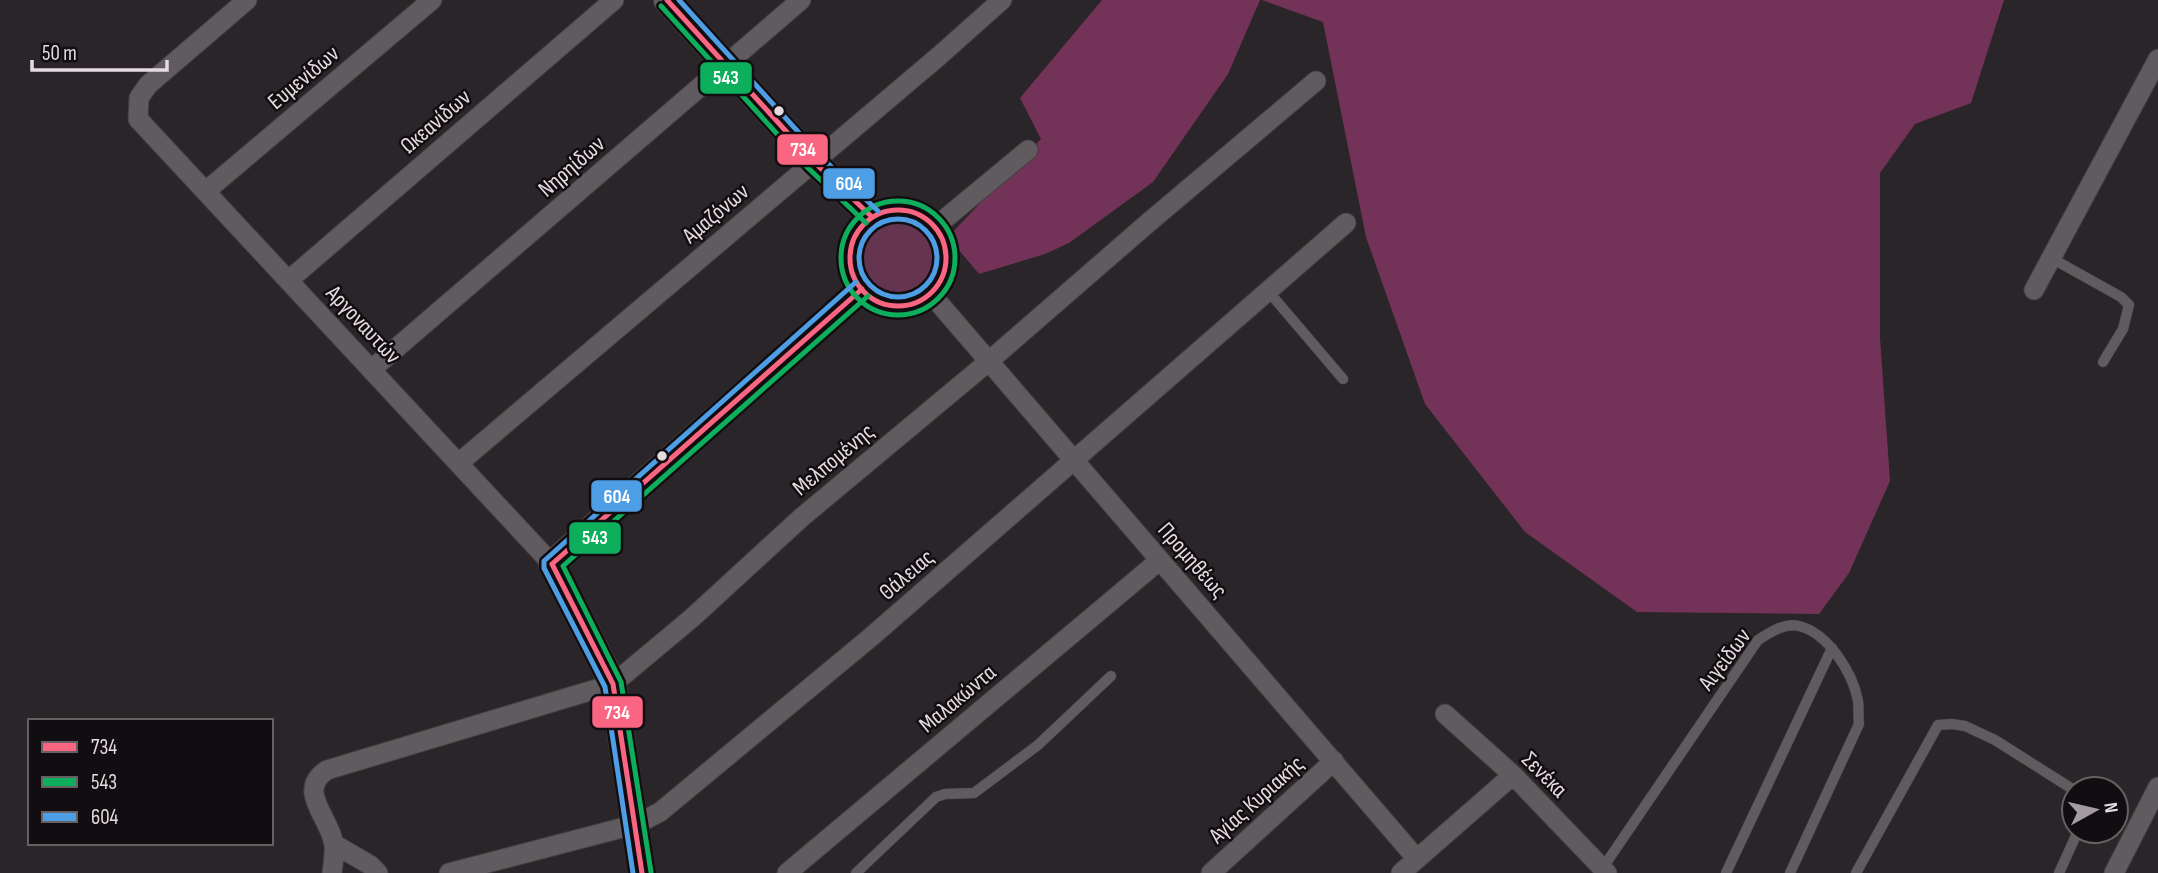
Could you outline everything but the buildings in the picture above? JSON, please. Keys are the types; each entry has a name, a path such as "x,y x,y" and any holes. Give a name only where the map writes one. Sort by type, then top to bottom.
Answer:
{"street":[{"name":"Ευμενίδων","path":"206,191 432,0"},
{"name":"Ωκεανίδων","path":"289,280 614,0"},
{"path":"667,0 813,161 872,217"},
{"name":"Νηρηίδων","path":"372,369 801,0"},
{"name":"Αμαζόνων","path":"460,462 1002,0"},
{"name":"Αργοναυτών","path":"236,3 148,85 139,98 138,119 460,462 552,564"},
{"path":"2034,290 2158,59"},
{"name":"Μελπομένης","path":"334,844 314,796 313,783 318,776 327,770 613,684 693,617 802,517 988,362 1316,81"},
{"path":"935,227 1028,150"},
{"path":"905,210 920,215 935,227 942,236 947,251 941,282 931,294 917,303 901,307 886,305 871,298 862,289 852,273 850,257 860,228 872,217 890,211 905,210"},
{"name":"Θάλειας","path":"449,873 636,824 660,812 871,637 1346,223"},
{"path":"642,873 613,684 552,564 862,289"},
{"name":"Προμηθέως","path":"931,294 1417,859"},
{"name":"Μαλακώντα","path":"787,873 1160,560"},
{"name":"Σενέκα","path":"1445,714 1513,775 1604,871"},
{"name":"Αγίας Κυριακής","path":"1210,873 1334,761"},
{"path":"1401,873 1513,775"},
{"path":"2114,873 2152,815 2158,787"},
{"path":"332,873 334,844 379,873"}],"lane":[{"path":"2051,258 2121,297 2129,305 2123,328 2103,362"},
{"path":"1268,292 1343,379"},
{"name":"Αιγείδων","path":"1604,871 1758,640 1774,630 1797,625 1821,636 1832,648 1858,702 1859,724 1790,873"},
{"path":"1726,873 1832,648"},
{"path":"856,873 936,797 974,793 1038,745 1111,676"},
{"path":"1856,873 1938,725 1965,726 1995,740 2060,781"},
{"path":"2059,873 2072,845"}],"shaded area":[{"path":"1102,0 1260,0 1228,74 1153,182 1069,243 1045,254 979,274 948,237 1041,139 1020,98"},
{"path":"1262,0 2004,0 1971,103 1915,124 1880,173 1880,338 1890,481 1849,573 1819,614 1637,612 1525,532 1425,404 1366,237 1323,22"},
{"path":"899,219 913,222 926,230 934,243 937,257 934,271 926,284 913,292 899,295 885,292 872,284 864,271 861,257 864,243 872,230 885,222"}],"transit line":[{"name":"734","path":"667,0 813,161 872,217"},
{"name":"604","path":"679,0 819,155 878,211"},
{"name":"543","path":"661,6 807,167 866,223"},
{"name":"543","path":"898,201 920,206 938,218 950,236 955,258 950,280 938,298 920,310 898,315 876,310 858,298 846,280 841,258 846,236 858,218 876,206 898,201"},
{"name":"734","path":"898,210 916,214 932,224 942,240 946,258 942,276 932,292 916,302 898,306 880,302 864,292 854,276 850,258 854,240 864,224 880,214 898,210"},
{"name":"604","path":"898,219 913,222 926,230 934,243 937,258 934,273 926,286 913,294 898,297 883,294 870,286 862,273 859,258 862,243 870,230 883,222 898,219"},
{"name":"604","path":"633,873 605,687 544,568 544,561 856,282"},
{"name":"734","path":"552,564 862,289"},
{"name":"543","path":"651,872 621,682 563,566 868,296"},
{"name":"734","path":"552,564 613,684 642,873"}]}
